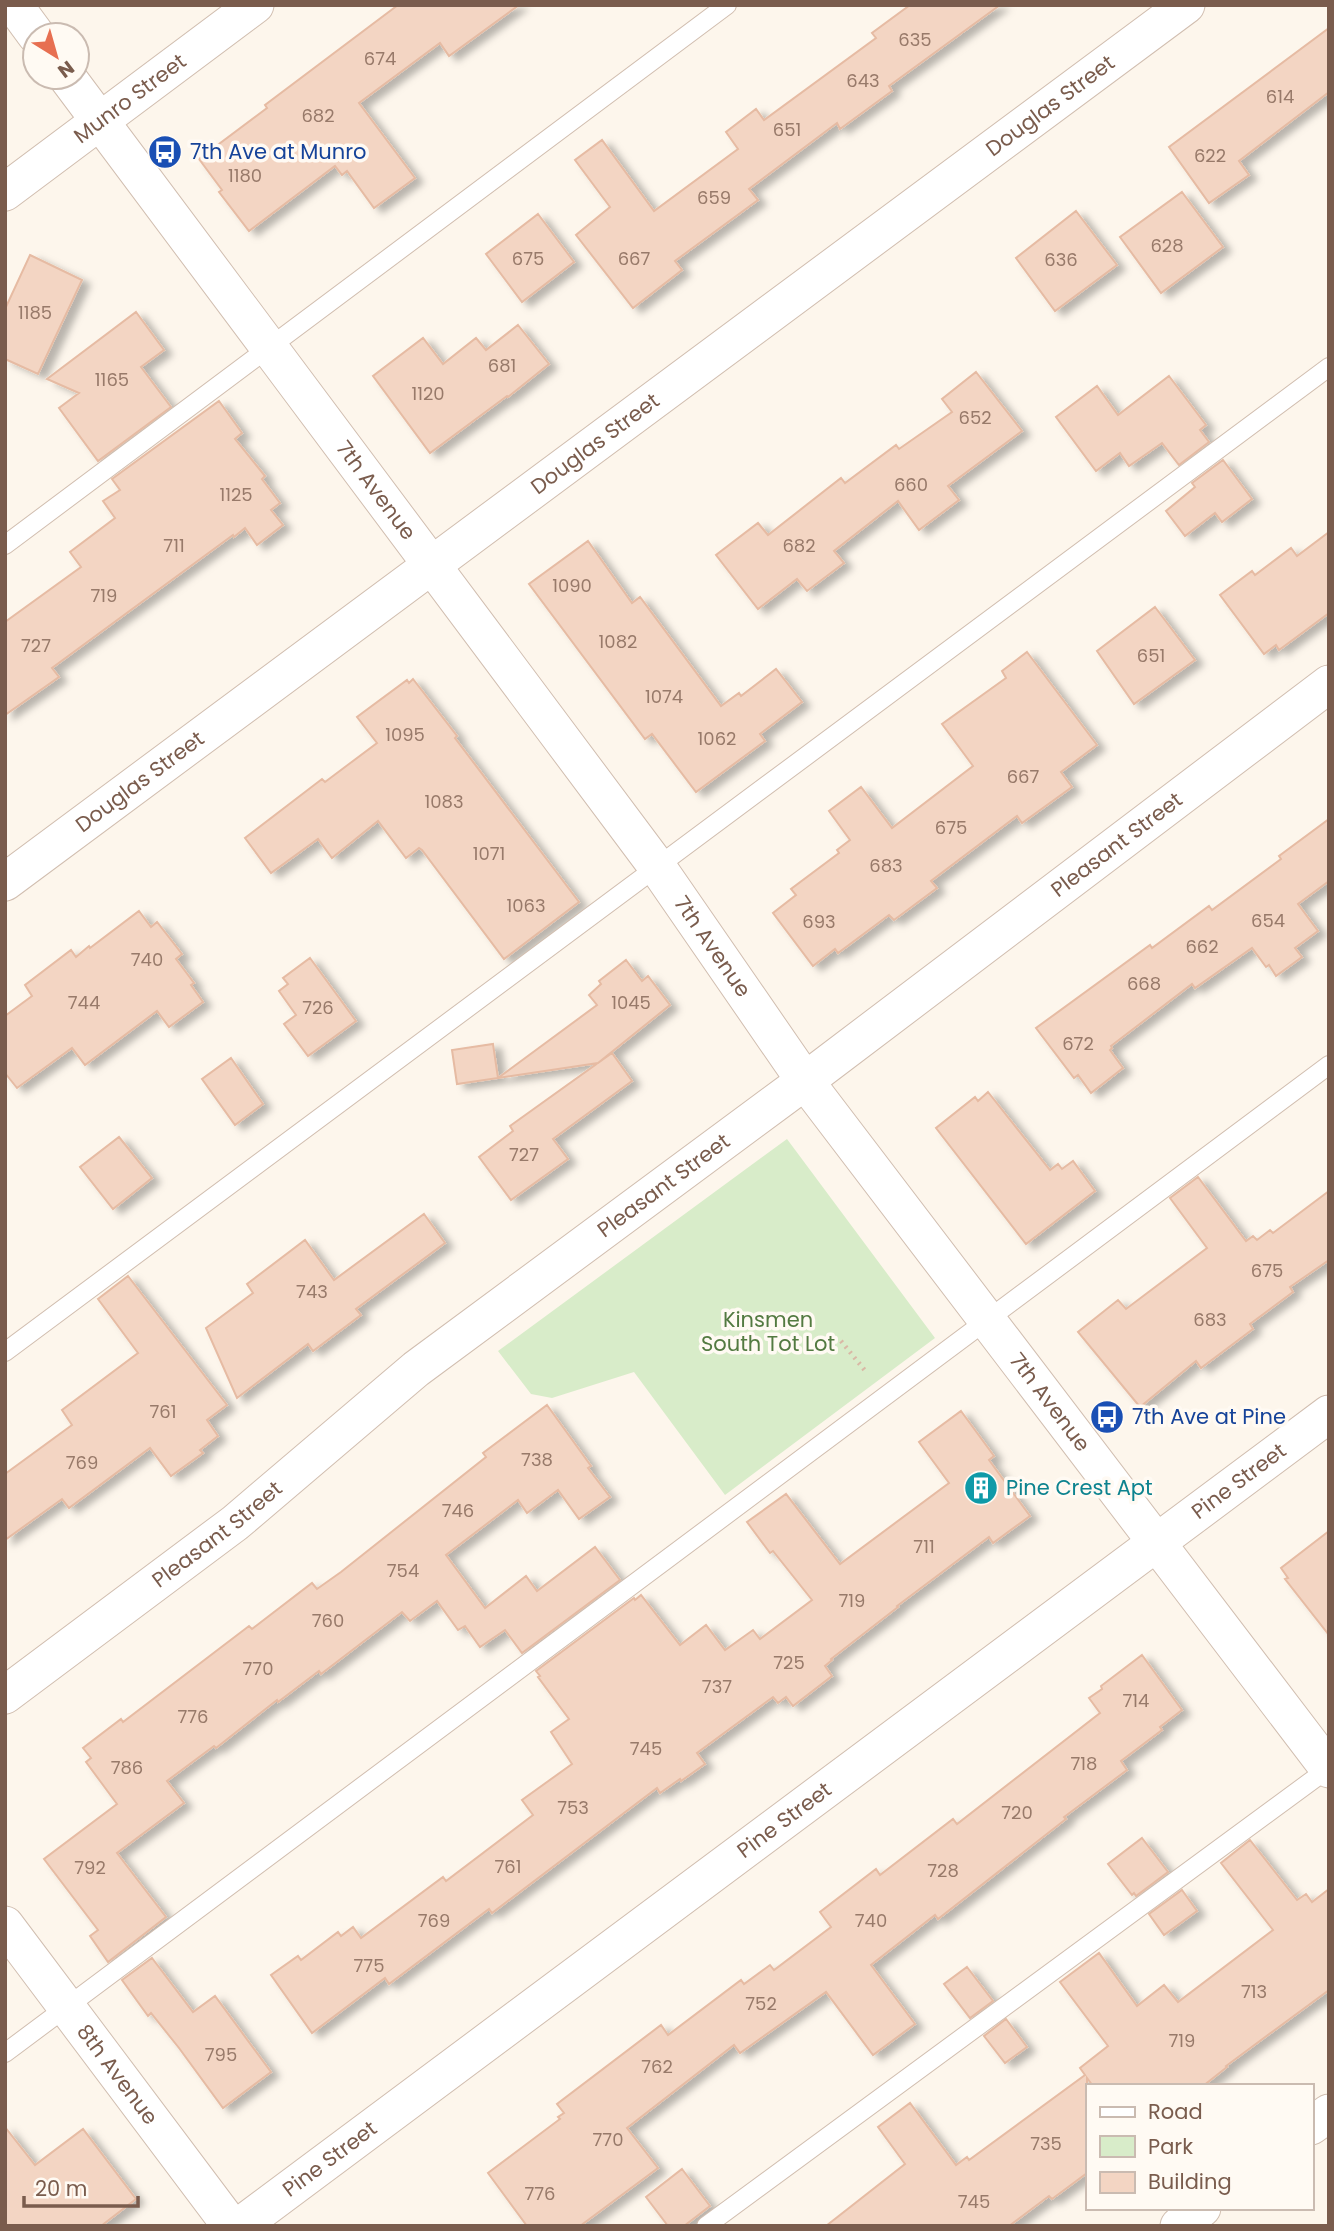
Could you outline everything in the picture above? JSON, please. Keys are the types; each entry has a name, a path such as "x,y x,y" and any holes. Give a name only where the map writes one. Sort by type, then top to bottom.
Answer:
{"street":[{"path":"14,5 26,21"},
{"name":"Munro Street","path":"5,191 255,5"},
{"name":"Douglas Street","path":"5,882 1186,5"},
{"name":"7th Avenue","path":"77,91 657,868 805,1081 1329,1768"},
{"name":"Pleasant Street","path":"5,1695 235,1523 416,1370 805,1081 1329,684"},
{"name":"Pine Street","path":"240,2226 1329,1414"},
{"name":"8th Avenue","path":"5,1925 231,2226"},
{"path":"1313,2125 1329,2113"},
{"path":"1178,2226 1199,2210"}],"lane":[{"path":"5,545 727,5"},
{"path":"5,1352 1329,367"},
{"path":"5,2053 1329,1065"},
{"path":"706,2226 1329,1768"}],"path":[{"path":"841,1340 865,1373 878,1368"}],"green space":[{"name":"Kinsmen South Tot Lot","path":"787,1139 935,1338 725,1495 634,1372 552,1398 531,1394 498,1351"}],"building":[{"path":"398,5 519,5 449,56 440,43 359,103 415,178 374,208 347,171 342,175 335,166 249,231 219,192 222,190 199,159 267,108 265,105"},
{"path":"910,5 1000,5 889,86 892,91 840,129 837,123 749,189 758,200 675,261 682,270 633,308 576,235 610,207 575,160 602,140 654,211 738,149 726,132 756,109 764,120 876,38 872,33"},
{"path":"1329,28 1329,92 1239,161 1249,175 1209,203 1169,147"},
{"path":"1182,192 1223,247 1161,293 1120,237"},
{"path":"1076,211 1117,265 1055,311 1016,258"},
{"path":"538,214 574,262 522,302 486,254"},
{"path":"30,255 82,280 38,374 5,359 5,309"},
{"path":"136,312 164,350 141,367 171,407 98,461 59,408 79,393 47,379"},
{"path":"518,325 549,364 430,453 373,376 423,338 443,364 476,338 486,350"},
{"path":"976,372 1022,431 948,486 959,500 919,530 898,501 834,551 844,563 807,591 797,579 758,609 716,555 758,523 768,535 841,478 845,483 896,445 899,449 952,412 942,399"},
{"path":"1169,376 1206,425 1200,430 1209,442 1179,465 1162,443 1129,466 1120,453 1096,471 1056,417 1097,386 1118,415"},
{"path":"219,401 242,433 235,439 265,476 262,479 280,503 271,510 283,525 257,545 245,528 234,537 233,535 52,668 59,677 5,715 5,622 81,567 70,552 115,518 103,501 120,490 112,479"},
{"path":"1223,460 1252,499 1222,522 1215,513 1185,536 1166,511 1195,487 1192,483"},
{"path":"1329,532 1329,613 1279,650 1276,645 1264,654 1220,595 1252,571 1255,575 1291,548 1297,556"},
{"path":"588,541 632,603 640,597 721,706 739,693 741,696 776,669 802,702 760,734 765,741 696,792 652,734 645,739 529,584"},
{"path":"1155,607 1195,660 1134,704 1097,651"},
{"path":"1027,652 1097,745 1061,772 1072,787 1022,823 1017,816 931,881 937,888 894,920 889,915 838,953 835,949 813,966 773,913 796,895 791,889 839,853 837,850 850,840 829,811 861,787 892,828 973,766 942,724 1006,678 1002,671"},
{"path":"413,679 579,902 504,959 422,850 419,848 406,858 378,821 332,858 318,839 271,873 245,838 322,779 325,782 377,743 357,717 407,680 409,683"},
{"path":"1329,819 1329,881 1298,904 1318,931 1295,948 1302,957 1276,976 1252,948 1195,988 1192,984 1111,1046 1110,1050 1123,1068 1091,1093 1078,1075 1074,1078 1036,1028 1150,945 1152,948 1209,906 1212,910 1281,859 1279,856"},
{"path":"139,911 151,927 157,922 182,954 176,959 194,983 191,985 203,1002 169,1027 157,1011 85,1065 72,1048 17,1088 5,1073 5,1016 32,996 25,985 71,950 76,957 89,946 90,948"},
{"path":"310,958 356,1021 308,1056 284,1024 296,1015 279,991 288,984 283,978"},
{"path":"626,960 642,981 648,976 670,1005 598,1063 498,1078 597,1005 589,995 601,984 599,981"},
{"path":"493,1044 498,1078 457,1084 452,1050"},
{"path":"612,1053 632,1081 553,1139 568,1159 511,1200 479,1157 513,1131 510,1126"},
{"path":"231,1058 263,1104 235,1125 202,1079"},
{"path":"988,1092 1050,1170 1058,1164 1062,1169 1073,1161 1095,1191 1026,1244 936,1128 975,1097 978,1101"},
{"path":"119,1137 152,1178 113,1209 80,1167"},
{"path":"1198,1177 1246,1241 1253,1236 1257,1240 1270,1230 1273,1233 1329,1191 1329,1260 1290,1287 1293,1292 1250,1324 1253,1329 1201,1368 1196,1361 1140,1407 1078,1332 1118,1300 1126,1309 1207,1248 1170,1198"},
{"path":"424,1214 445,1243 356,1309 361,1315 313,1351 308,1344 237,1398 206,1328 253,1293 247,1284 305,1240 334,1280"},
{"path":"128,1276 227,1405 207,1420 218,1436 200,1450 203,1453 171,1476 150,1448 69,1508 62,1499 5,1540 5,1474 72,1425 62,1410 138,1353 98,1299"},
{"path":"547,1405 610,1497 579,1519 558,1490 527,1513 518,1500 446,1555 485,1608 526,1576 537,1591 595,1547 620,1580 522,1653 505,1630 480,1647 465,1626 458,1630 437,1601 410,1621 402,1612 321,1674 319,1671 278,1702 277,1700 216,1748 214,1746 167,1781 184,1803 117,1853 166,1917 108,1962 90,1936 98,1930 44,1859 117,1804 86,1762 91,1758 83,1748 121,1719 123,1722 249,1626 252,1629 312,1583 317,1589 341,1572 486,1457 483,1453"},
{"path":"961,1411 994,1456 989,1460 1030,1516 993,1543 989,1537 897,1606 831,1659 825,1666 832,1676 793,1706 786,1697 778,1703 773,1697 697,1753 705,1764 660,1793 657,1788 492,1913 489,1909 389,1984 385,1978 312,2033 271,1975 298,1956 301,1960 338,1932 341,1936 353,1927 361,1938 443,1877 446,1881 533,1815 522,1800 572,1764 551,1732 569,1719 536,1671 641,1595 680,1645 706,1625 725,1650 753,1630 760,1639 812,1600 773,1551 770,1553 747,1522 786,1494 840,1564 949,1483 919,1442"},
{"path":"1329,1531 1329,1635 1285,1579 1288,1578 1281,1568"},
{"path":"1142,1655 1182,1710 1160,1727 1162,1730 1121,1761 1127,1770 938,1919 935,1915 871,1965 915,2024 873,2055 826,1992 740,2053 734,2045 627,2128 658,2168 580,2226 527,2226 488,2173 560,2119 558,2117 564,2113 557,2104 661,2025 668,2035 741,1980 744,1984 770,1965 774,1970 831,1927 820,1912 876,1869 880,1875 953,1819 957,1824 1100,1713 1089,1698"},
{"path":"1142,1838 1168,1872 1136,1896 1134,1893 1132,1895 1108,1864"},
{"path":"1250,1840 1297,1900 1306,1894 1312,1902 1329,1889 1329,1990 1206,2084 1092,2084 1087,2078 1086,2174 1052,2199 1049,2196 1009,2226 826,2226 905,2164 878,2127 910,2103 956,2165 967,2157 969,2160 1085,2075 1080,2068 1108,2046 1060,1982 1099,1953 1137,2006 1164,1985 1178,2002 1273,1930 1221,1863"},
{"path":"1182,1890 1197,1911 1164,1935 1149,1914"},
{"path":"152,1958 193,2012 215,1996 271,2072 223,2108 179,2048 151,2013 148,2016 122,1980"},
{"path":"967,1967 993,2001 970,2018 944,1984"},
{"path":"1006,2019 1027,2047 1005,2063 984,2036"},
{"path":"5,2127 35,2165 83,2129 136,2199 101,2226 5,2226"},
{"path":"682,2169 710,2206 684,2226 668,2226 646,2197"}],"place":[{"name":"7th Ave at Munro","path":"165,152"},
{"name":"7th Ave at Pine","path":"1107,1417"},
{"name":"Pine Crest Apt","path":"981,1488"}]}
